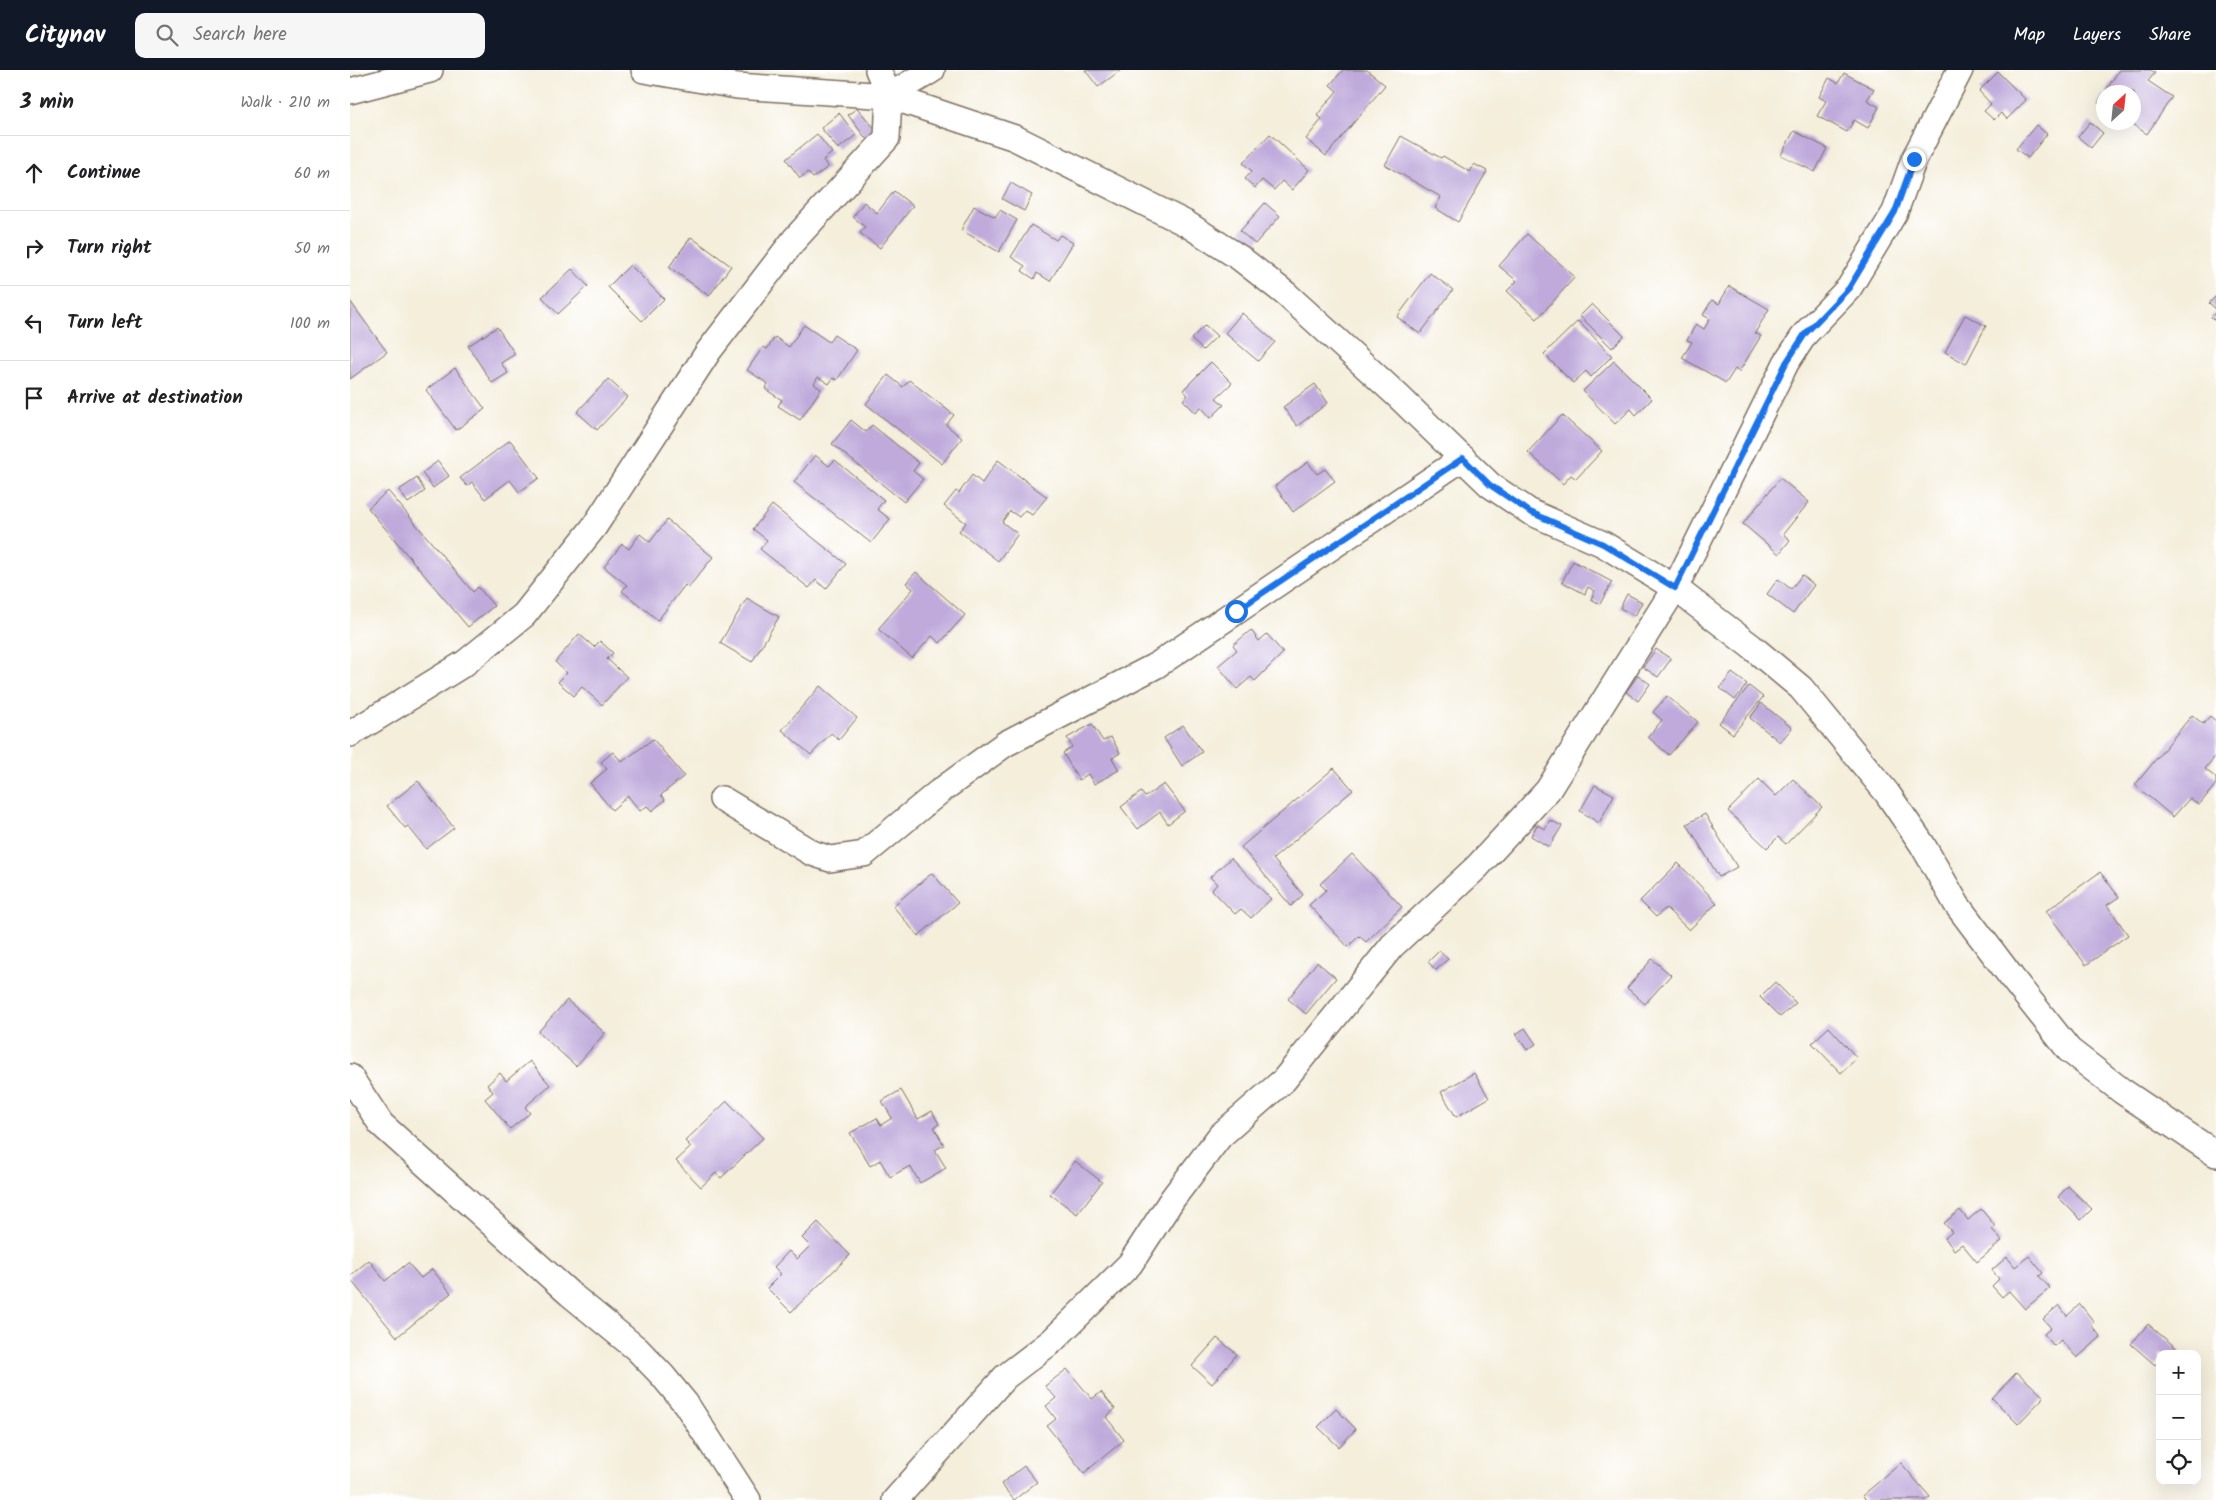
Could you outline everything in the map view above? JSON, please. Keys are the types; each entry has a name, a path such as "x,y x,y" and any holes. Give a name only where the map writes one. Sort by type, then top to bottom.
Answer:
{"street":[{"path":"350,91 430,70"},
{"path":"644,70 737,86 890,96 1015,138 1187,224 1240,258 1286,294 1490,485 1530,512 1603,544 1675,588 1752,646 1801,688 1887,793 1922,844 1957,905 2069,1050 2122,1091 2216,1154"},
{"path":"350,734 465,663 524,614 594,527 708,352 794,240 887,138 890,96 878,70"},
{"path":"890,96 932,70"},
{"path":"895,1500 1005,1377 1052,1341 1130,1264 1173,1198 1220,1136 1284,1080 1392,946 1477,867 1548,790 1675,588 1786,363 1805,334 1849,288 1890,220 1914,159 1960,70"},
{"path":"722,799 812,853 830,859 864,854 939,792 1005,744 1157,664 1463,458"},
{"path":"350,1078 381,1124 570,1294 637,1348 686,1404 748,1500"}],"building":[{"path":"1085,70 1121,70 1098,87"},
{"path":"1343,70 1367,70 1385,85 1326,156 1306,139 1322,119 1317,115 1337,91 1330,85"},
{"path":"2119,70 2151,70 2155,73 2148,81 2172,97 2147,134 2141,130 2141,85 2109,85"},
{"path":"1998,72 2026,100 2007,119 2001,113 1994,120 1984,111 1991,104 1979,91"},
{"path":"1844,73 1874,89 1867,100 1879,107 1868,128 1854,120 1847,132 1817,116 1826,101 1819,97 1829,78 1838,83"},
{"path":"857,108 877,131 867,140 848,115"},
{"path":"839,113 856,135 838,149 821,128"},
{"path":"2090,122 2096,127 2096,130 2103,133 2091,148 2078,137"},
{"path":"2036,125 2047,134 2028,158 2016,149"},
{"path":"1794,131 1827,148 1815,172 1781,155"},
{"path":"817,134 832,153 823,160 828,167 813,178 808,172 800,178 786,159"},
{"path":"1270,134 1309,170 1292,190 1282,181 1274,190 1262,180 1255,188 1245,179 1252,171 1243,163"},
{"path":"1401,136 1441,158 1443,156 1470,172 1474,164 1487,171 1458,222 1435,208 1441,197 1385,165"},
{"path":"1011,183 1032,195 1024,211 1002,199"},
{"path":"894,191 913,206 880,248 860,233 865,227 853,217 864,202 877,213"},
{"path":"1265,203 1280,216 1255,244 1240,231"},
{"path":"974,206 995,217 1000,210 1017,220 999,252 961,230"},
{"path":"1031,225 1056,240 1060,235 1073,243 1050,281 1037,273 1034,279 1022,271 1025,266 1011,257"},
{"path":"1527,234 1575,277 1537,319 1507,291 1517,281 1499,266"},
{"path":"691,237 731,266 709,296 669,267"},
{"path":"630,265 664,299 642,321 608,287"},
{"path":"572,269 588,286 558,314 542,297"},
{"path":"1430,273 1453,290 1420,334 1397,317"},
{"path":"1729,286 1769,309 1755,333 1761,336 1739,372 1735,369 1726,383 1682,358 1692,342 1687,340 1696,324 1704,329 1710,319 1703,315 1712,300 1719,304"},
{"path":"2216,296 2216,309 2209,303"},
{"path":"350,301 387,352 350,379"},
{"path":"1592,304 1624,336 1612,348 1580,316"},
{"path":"2216,312 2216,322 2211,317"},
{"path":"1242,313 1275,342 1258,361 1225,333"},
{"path":"1965,315 1986,326 1966,364 1945,352"},
{"path":"1578,321 1612,356 1591,377 1586,371 1573,383 1544,354"},
{"path":"804,325 829,342 834,335 857,350 837,380 833,378 829,384 818,377 814,384 821,389 800,420 778,406 782,400 765,389 768,384 747,370 763,347 767,349 775,337 789,347"},
{"path":"1205,325 1217,336 1203,350 1191,339"},
{"path":"497,327 515,354 501,363 508,373 492,383 468,346"},
{"path":"1614,361 1652,399 1636,415 1631,409 1615,424 1583,391"},
{"path":"1211,362 1232,383 1216,398 1224,405 1211,418 1201,407 1196,413 1183,400 1188,395 1183,390"},
{"path":"455,368 485,409 456,430 426,390"},
{"path":"888,375 903,387 909,380 954,415 946,425 962,438 942,464 866,404"},
{"path":"608,379 628,397 597,430 577,412"},
{"path":"1315,384 1328,403 1297,426 1283,407"},
{"path":"1562,415 1602,451 1576,479 1571,475 1563,484 1528,452"},
{"path":"851,420 866,432 872,425 919,463 913,471 923,479 904,502 832,444"},
{"path":"510,440 539,478 519,492 510,480 485,499 472,482 467,486 460,478"},
{"path":"815,455 829,466 835,460 884,500 877,509 890,519 871,543 794,482"},
{"path":"998,460 1047,497 1032,515 1025,510 1019,517 1010,511 1002,522 1018,534 998,561 959,531 966,523 944,506 956,491 959,493 972,475 982,483"},
{"path":"438,461 449,476 433,488 422,473"},
{"path":"1308,462 1317,474 1325,469 1335,481 1293,512 1275,486"},
{"path":"417,478 425,491 408,503 399,490"},
{"path":"1780,478 1809,502 1783,534 1790,540 1779,554 1743,524"},
{"path":"388,491 473,592 478,587 494,606 468,627 368,508"},
{"path":"772,505 846,564 826,589 816,580 809,588 760,549 767,540 753,529"},
{"path":"667,520 713,557 688,588 685,585 658,620 622,591 627,585 604,567 622,544 629,549 640,534 650,542"},
{"path":"1573,561 1612,582 1600,604 1591,599 1595,591 1588,587 1585,594 1562,582"},
{"path":"916,572 965,615 940,643 932,636 912,658 878,629 913,589 906,583"},
{"path":"1802,575 1814,585 1793,614 1767,594 1778,579 1791,589"},
{"path":"1627,594 1642,602 1635,616 1620,608"},
{"path":"747,598 779,617 752,662 720,643"},
{"path":"1251,630 1259,641 1267,634 1283,653 1255,681 1251,677 1237,689 1218,666 1237,650 1233,645"},
{"path":"579,634 594,647 600,641 613,653 607,659 627,677 602,705 582,687 574,696 558,682 567,673 555,662"},
{"path":"1656,649 1671,659 1658,677 1643,667"},
{"path":"1732,673 1747,684 1735,700 1720,688"},
{"path":"1638,675 1650,684 1638,701 1626,692"},
{"path":"820,686 857,718 839,740 831,733 811,755 782,730"},
{"path":"1749,686 1763,697 1733,734 1719,723"},
{"path":"1667,696 1698,722 1669,755 1648,737 1662,720 1653,712"},
{"path":"1761,703 1792,728 1780,742 1750,718"},
{"path":"2192,715 2203,724 2210,716 2216,721 2216,755 2205,769 2216,778 2216,784 2199,805 2190,798 2173,817 2135,785"},
{"path":"1092,724 1103,741 1111,737 1120,753 1112,758 1119,770 1094,784 1088,774 1079,780 1063,753 1072,747 1067,738"},
{"path":"1183,725 1202,752 1182,766 1164,738"},
{"path":"653,739 684,776 661,795 665,800 652,811 647,806 640,811 628,796 612,810 590,783 607,769 601,762 613,752 622,762"},
{"path":"1334,768 1353,790 1273,859 1303,895 1291,906 1241,847"},
{"path":"1759,779 1776,796 1793,779 1822,807 1786,844 1778,837 1767,848 1728,811"},
{"path":"418,781 454,828 426,849 408,826 405,828 387,806"},
{"path":"1164,784 1185,811 1168,824 1160,812 1138,829 1121,807 1141,792 1145,797"},
{"path":"1595,785 1614,795 1599,823 1580,811"},
{"path":"1705,814 1737,867 1719,877 1687,824"},
{"path":"1550,820 1562,826 1549,847 1531,836 1537,825 1545,829"},
{"path":"1352,854 1402,907 1366,942 1359,936 1348,947 1309,905 1326,890 1320,884"},
{"path":"1231,858 1271,899 1251,918 1241,909 1235,914 1212,890 1217,884 1210,877"},
{"path":"1678,863 1717,903 1689,930 1666,908 1656,917 1640,901"},
{"path":"2100,872 2119,897 2107,905 2128,935 2086,965 2046,911"},
{"path":"932,873 958,903 918,936 893,906"},
{"path":"1439,951 1448,959 1436,970 1428,962"},
{"path":"1652,959 1671,975 1645,1004 1627,988"},
{"path":"1317,962 1336,978 1306,1014 1288,999"},
{"path":"1775,982 1796,1003 1780,1017 1760,997"},
{"path":"567,1000 605,1033 576,1066 538,1032"},
{"path":"1829,1027 1857,1058 1841,1073 1812,1043"},
{"path":"1525,1028 1536,1044 1527,1050 1516,1034"},
{"path":"530,1061 550,1085 525,1107 530,1113 510,1129 485,1099 493,1092 487,1085 500,1073 506,1081"},
{"path":"1474,1073 1489,1098 1456,1117 1441,1092"},
{"path":"901,1090 918,1119 932,1111 939,1124 934,1127 944,1145 935,1150 946,1168 920,1183 910,1166 890,1177 880,1160 870,1166 850,1133 877,1118 881,1125 892,1118 882,1101"},
{"path":"727,1101 763,1138 721,1178 716,1173 701,1187 676,1161 691,1147 685,1141"},
{"path":"1075,1161 1102,1182 1077,1214 1050,1194"},
{"path":"2068,1186 2092,1209 2081,1220 2058,1197"},
{"path":"1981,1209 1995,1226 1992,1229 2002,1241 1977,1262 1962,1244 1954,1250 1945,1238 1952,1232 1944,1223 1960,1210 1968,1220"},
{"path":"818,1222 850,1255 791,1312 767,1288 781,1274 774,1267 789,1251 797,1259 810,1246 802,1238"},
{"path":"2029,1256 2043,1273 2039,1276 2050,1288 2025,1309 2009,1291 2002,1297 1992,1286 1999,1279 1992,1270 2007,1257 2015,1267"},
{"path":"369,1260 385,1281 408,1263 421,1278 432,1269 451,1293 397,1337 350,1279 350,1276"},
{"path":"2080,1304 2094,1322 2091,1325 2101,1337 2077,1358 2061,1340 2054,1346 2044,1334 2051,1328 2043,1319 2059,1305 2067,1316"},
{"path":"2148,1324 2179,1350 2156,1350 2155,1365 2131,1344"},
{"path":"1217,1338 1237,1354 1212,1384 1192,1366"},
{"path":"1067,1369 1092,1399 1101,1392 1115,1409 1106,1417 1124,1440 1084,1473 1047,1426 1056,1419 1046,1406 1056,1398 1045,1386"},
{"path":"2017,1372 2044,1397 2018,1424 1992,1398"},
{"path":"1336,1409 1356,1429 1339,1447 1318,1427"},
{"path":"1901,1463 1930,1497 1926,1500 1866,1500 1862,1496"},
{"path":"1024,1466 1037,1482 1014,1500 1001,1484"}],"route":[{"path":"1236,611 1463,458 1490,485 1530,512 1603,544 1675,588 1786,363 1805,334 1849,288 1895,212 1914,159"}]}
